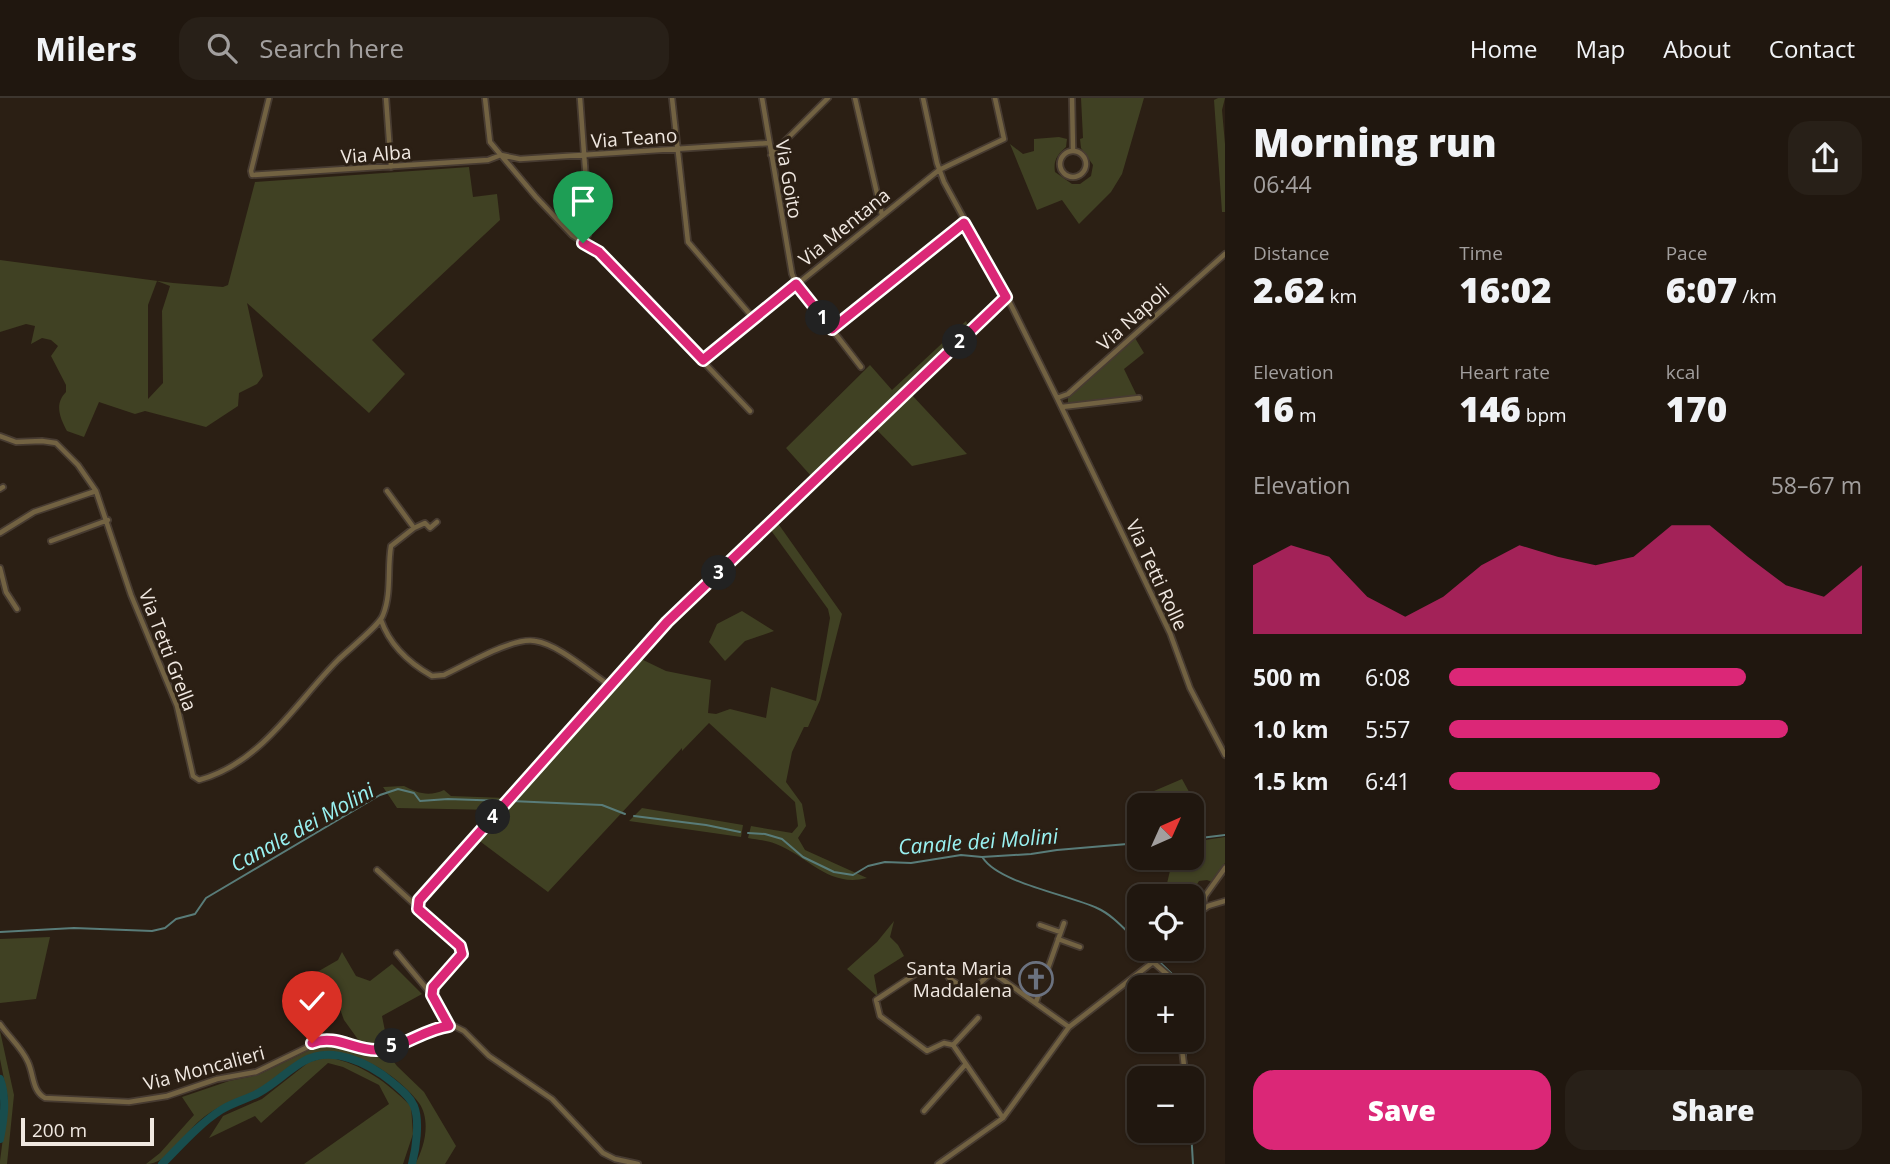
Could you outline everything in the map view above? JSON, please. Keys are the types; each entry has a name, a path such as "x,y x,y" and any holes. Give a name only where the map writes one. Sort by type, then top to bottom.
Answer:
{"street":[{"name":"Via Alba","path":"270,98 252,175 488,160 501,155"},
{"path":"386,98 391,167"},
{"path":"485,98 490,142 536,197 572,235 599,252 750,411"},
{"path":"580,98 589,231 583,243"},
{"path":"672,98 688,242 754,319"},
{"name":"Via Goito","path":"761,98 792,274 796,284 862,367"},
{"path":"771,155 828,98"},
{"path":"855,98 881,215"},
{"name":"Via Tetti Rolle","path":"923,98 939,170 964,223 1006,297 1062,407 1170,633 1190,688 1225,755"},
{"name":"Via Mentana","path":"703,360 939,170 1004,139 995,98"},
{"path":"1072,98 1073,150"},
{"name":"Via Teano","path":"501,155 520,159 769,143"},
{"path":"1073,150 1084,157 1086,166 1082,173 1070,177 1062,173 1059,163 1066,152 1073,150"},
{"path":"832,329 964,223"},
{"name":"Via Napoli","path":"1057,398 1068,394 1225,254"},
{"path":"418,909 419,900 667,622 1006,297"},
{"path":"1062,407 1139,398"},
{"name":"Via Tetti Grella","path":"0,436 16,442 42,440 56,443 78,465 96,491 108,520 131,595 177,706 193,776 196,779 202,779 235,764 265,742 332,666 381,620"},
{"path":"0,533 34,512 96,491"},
{"path":"387,491 414,528"},
{"path":"51,541 108,520"},
{"path":"437,522 430,528 425,523 414,528 391,546 387,599 381,620 398,651 432,676 444,675 509,645 535,641 552,647 609,685"},
{"path":"0,568 6,592 17,609"},
{"path":"1204,901 1225,868"},
{"path":"377,870 460,946 462,954 433,987 432,995"},
{"path":"1204,909 1225,901"},
{"path":"1036,1002 1064,923"},
{"path":"1040,925 1060,932"},
{"path":"1058,939 1080,947"},
{"path":"397,953 432,995 449,1026 464,1031 489,1056 552,1099 603,1153 638,1164"},
{"path":"938,1164 1003,1118 1069,1027 1155,961"},
{"path":"1157,961 1168,975"},
{"path":"1003,1118 953,1045 944,1043 927,1051 880,1016 876,1000 926,967 944,970 950,979 970,992 993,972 1069,1027"},
{"path":"953,1045 978,1018"},
{"name":"Via Moncalieri","path":"0,1024 27,1060 40,1095 45,1098 104,1102 129,1102 167,1096 217,1079 256,1072 322,1040 376,1050 449,1026"},
{"path":"1182,1052 1184,1066"},
{"path":"924,1111 965,1065"}],"green space":[{"path":"1081,98 1144,98 1122,174 1111,192 1079,224 1062,200 1037,210 1010,144 1023,154 1034,151 1034,139 1067,139 1066,147 1055,161 1055,172 1072,184 1080,184 1091,176 1093,165 1081,148"},
{"path":"1225,98 1222,110 1225,212 1222,212 1214,100"},
{"path":"469,167 473,197 497,194 500,220 372,340 405,374 369,413 247,303 263,376 257,384 239,393 238,406 206,427 145,411 135,414 99,402 84,437 67,431 59,406 66,392 66,385 51,356 58,346 51,340 42,338 31,344 35,326 26,324 0,332 0,260 223,287 228,285 255,182","holes":["157,281 170,286 162,311 163,383 148,399 148,305"]},
{"path":"966,321 969,327 822,472 812,477 786,448 870,365 892,390"},
{"path":"1135,338 1144,353 1124,369 1137,396 1068,403 1068,398"},
{"path":"910,393 967,454 912,466 876,429"},
{"path":"777,522 842,614 820,700 808,727 804,727 792,752 786,782 802,804 806,826 798,838 805,850 867,878 841,879 776,844 748,838 751,826 792,833 798,826 795,802 709,723 682,751 682,748 548,892 477,839 639,658 666,671 711,680 708,713 716,714 730,709 766,718 771,687 816,701 830,618 828,609 770,529"},
{"path":"742,611 774,631 745,641 725,661 709,642 717,624"},
{"path":"1182,779 1190,793 1156,793 1154,791"},
{"path":"404,786 423,793 444,790 451,796 505,798 495,810 397,808 383,787"},
{"path":"642,808 743,825 741,837 629,821"},
{"path":"1225,837 1225,863 1212,882 1207,880 1197,884 1167,884 1170,870 1204,870 1204,840"},
{"path":"894,921 890,937 904,956 874,975 878,997 847,969 877,942"},
{"path":"50,937 36,999 0,1003 0,939"},
{"path":"342,952 356,976 370,981 392,964 422,994 382,1016 388,1046 362,1045 344,1020 336,998 305,979 338,960"},
{"path":"0,1031 14,1095 7,1164 0,1164 8,1099 0,1059"},
{"path":"324,1043 387,1053 424,1092 456,1146 445,1164 415,1164 422,1150 426,1125 423,1110 410,1092 386,1072 371,1064 341,1053 326,1052 306,1057 259,1089 212,1111 168,1154 154,1163 146,1164 160,1153 194,1115 182,1097 229,1081 258,1075"},
{"path":"328,1057 373,1075 411,1106 413,1134 403,1164 304,1164 389,1104 379,1085 343,1067 328,1063 261,1123 255,1116 209,1138 223,1116 262,1099 309,1062"}],"waterway":[{"name":"Canale dei Molini","path":"0,932 74,928 152,931 165,928 176,919 195,914 206,898 380,795 398,789 414,793 420,801 505,801"},
{"name":"Canale dei Molini","path":"511,801 602,805 625,814"},
{"name":"Canale dei Molini","path":"634,816 740,832"},
{"name":"Canale dei Molini","path":"748,833 782,839 803,857 834,872 853,875 868,866 885,862 911,863 961,855 982,857 1031,854 1127,844"},
{"name":"Canale dei Molini","path":"1204,838 1225,835"},
{"path":"983,858 1004,875 1103,911 1127,931"},
{"path":"1158,961 1173,975"},
{"path":"1186,1052 1186,1066"},
{"path":"162,1164 198,1128 221,1110 260,1092 304,1061 326,1055 350,1058 372,1068 410,1099 416,1112 417,1127 412,1164"},
{"path":"0,1079 4,1101 0,1139"},
{"path":"1192,1143 1193,1164"}],"place":[{"name":"Santa Maria Maddalena","path":"1036,979"}],"route":[{"path":"312,1043 333,1040 376,1050 449,1026 432,995 433,987 462,954 460,946 418,909 419,900 609,685 664,629 667,622 1006,297 964,223 832,329 796,284 703,360 599,252 583,243"}]}
